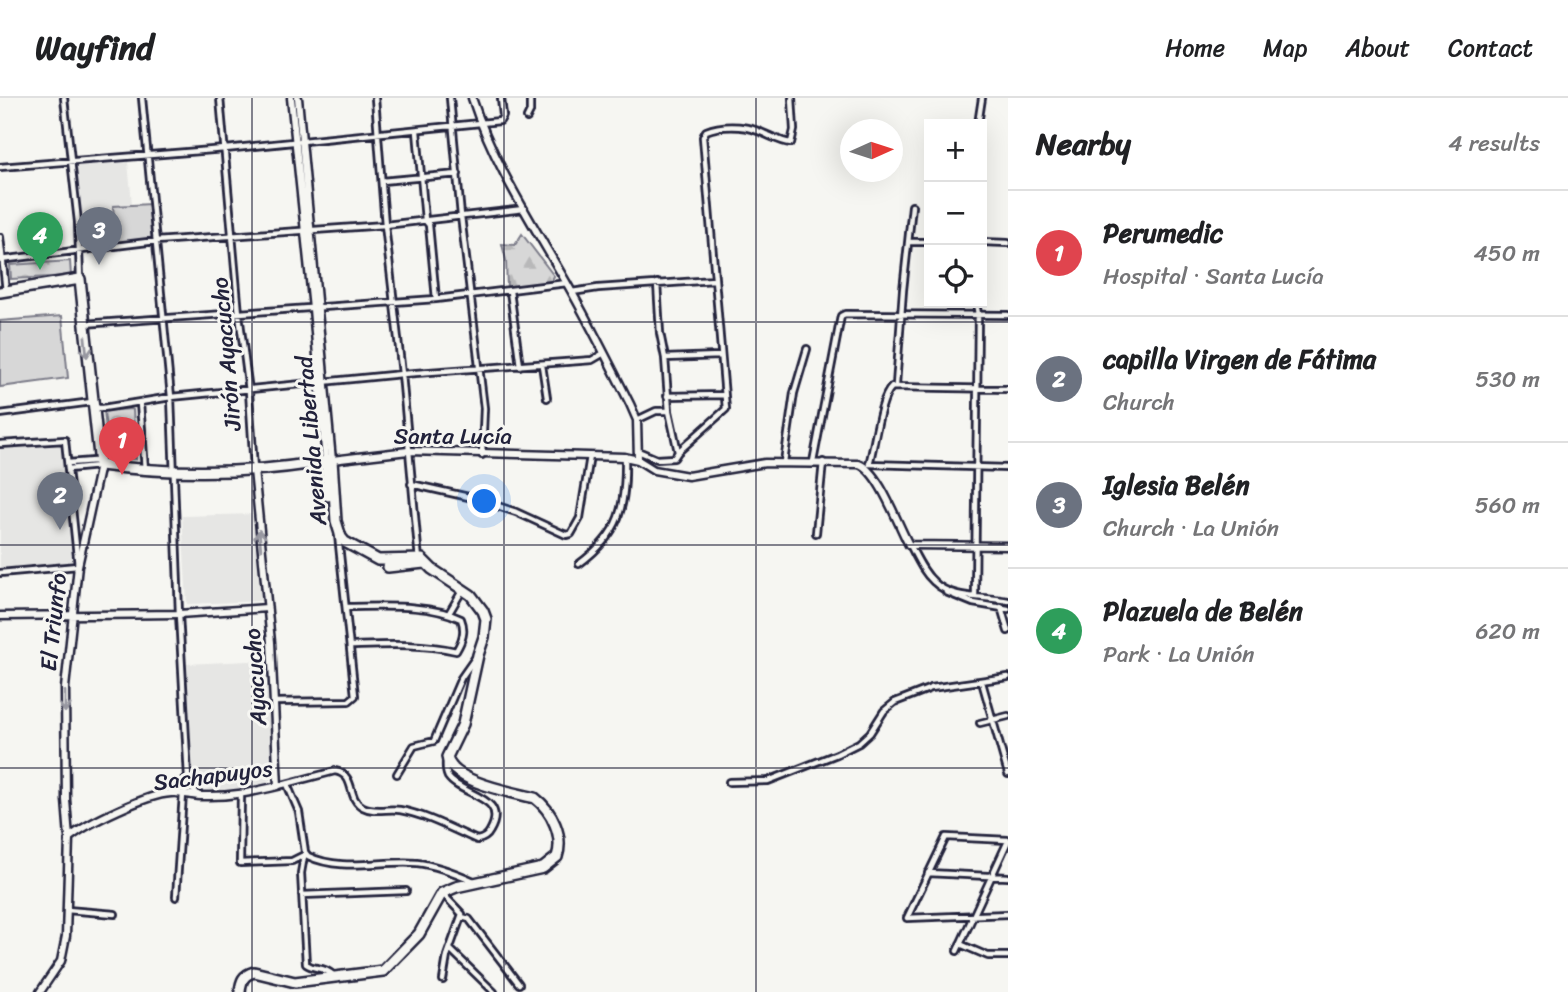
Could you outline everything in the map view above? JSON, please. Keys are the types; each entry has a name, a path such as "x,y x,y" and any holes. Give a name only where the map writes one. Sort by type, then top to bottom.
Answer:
{"highway":[{"path":"3,292 80,279"},
{"name":"El Triunfo","path":"80,279 100,466"},
{"name":"Santa Lucía","path":"100,466 174,472 254,471 329,461"},
{"name":"Avenida Libertad","path":"329,461 337,529"},
{"name":"Avenida Libertad","path":"329,461 330,522 338,543"},
{"path":"240,992 242,980 247,974 254,972 295,982 333,975 374,974 383,971 419,934 442,893 449,889 543,868 557,857 561,841 549,814 535,798 469,779 450,767 447,757 463,724 484,637 486,619 478,604 421,562 378,560 345,542 337,529"},
{"path":"338,543 353,554 381,566 421,562"}],"main road":[{"name":"Avenida Libertad","path":"291,98 299,141"},
{"name":"Avenida Libertad","path":"298,98 299,141 329,461"},
{"path":"472,98 480,123 524,209 572,292 637,420 638,460"},
{"name":"Santa Lucía","path":"329,461 408,451 482,455 590,455 625,457 638,460 654,470 688,476 746,465 784,462 867,465"},
{"path":"867,465 909,545 1008,546"},
{"name":"El Triunfo","path":"40,992 64,953 69,838 65,700 71,613 78,566 100,466"},
{"name":"Jirón Ayacucho","path":"254,471 267,608"},
{"path":"0,616 71,613 179,614 267,608"},
{"name":"Ayacucho","path":"267,608 275,702 278,786"},
{"name":"Sachapuyos","path":"69,838 81,828 151,798 170,793 200,796 241,794 278,786"}],"street":[{"name":"El Triunfo","path":"64,98 78,222 80,279"},
{"path":"142,98 172,397 179,614 188,777 190,785 200,796"},
{"name":"Jirón Ayacucho","path":"220,98 239,314 249,391 254,471"},
{"path":"375,98 385,225 421,562"},
{"path":"450,98 485,425 482,455"},
{"path":"0,167 379,135 500,121 503,116 501,98"},
{"path":"527,118 530,98"},
{"path":"638,452 664,459 674,458 726,409 704,134 715,128 754,129 791,143 794,130 792,98"},
{"path":"979,119 982,98"},
{"path":"417,131 436,299"},
{"path":"382,181 458,174"},
{"path":"896,386 912,206"},
{"path":"1,260 156,241 385,225 524,209"},
{"path":"0,237 3,292"},
{"path":"910,242 924,242"},
{"path":"987,242 1008,243"},
{"path":"572,292 714,279"},
{"path":"83,324 472,296 567,283"},
{"path":"657,283 667,396 678,452"},
{"path":"510,291 520,366"},
{"path":"975,596 977,308"},
{"path":"813,462 840,321 845,314 1008,315"},
{"path":"784,462 794,393 807,349"},
{"path":"0,414 92,402 98,408 103,408 172,397 402,374 542,365 592,359 604,353"},
{"path":"664,358 720,356"},
{"path":"542,365 547,397"},
{"path":"1008,388 896,386 888,390 867,465 1008,468"},
{"path":"667,396 724,395"},
{"path":"140,403 145,471"},
{"path":"637,420 656,411 669,411"},
{"path":"0,444 65,440 78,566 0,573"},
{"path":"411,484 473,498 516,512 566,535 575,532 583,505 590,455"},
{"path":"579,564 599,549 611,533 626,486 625,457"},
{"name":"Santa Lucía","path":"68,466 93,461 100,466"},
{"path":"816,533 823,462"},
{"name":"Avenida Libertad","path":"337,529 338,543"},
{"path":"275,702 349,701 354,698 338,543"},
{"path":"909,545 935,583 956,597 1008,609"},
{"path":"935,583 957,593 1008,601"},
{"path":"449,613 463,591"},
{"path":"346,607 405,608 449,613 461,619 464,626 463,639 456,651 402,644 350,646"},
{"path":"1001,607 1008,631"},
{"path":"397,774 414,746 434,741 461,678 478,655"},
{"path":"729,782 768,780 836,754 859,743 870,733 884,711 895,702 931,688 1008,677"},
{"path":"982,682 1008,774"},
{"path":"980,723 1008,716"},
{"name":"Sachapuyos","path":"278,786 335,771 341,772 348,779 357,804 364,808 390,809 414,814 477,839 484,839 494,822 491,806 449,777 446,771 447,757"},
{"path":"170,793 188,777"},
{"path":"287,784 299,812 306,856 301,873 306,964 324,968 333,975"},
{"path":"176,897 183,793"},
{"path":"241,794 239,859 242,864 292,861 306,856 337,863 423,864 478,882"},
{"path":"957,951 974,915 991,876 1008,840 946,837 907,918 974,915 1008,914"},
{"path":"928,873 1008,877"},
{"path":"302,895 405,891"},
{"path":"442,893 461,911 462,917 450,949 443,980"},
{"path":"67,910 116,914"},
{"path":"462,917 469,919 519,984"},
{"path":"960,944 979,954 1008,956"},
{"path":"450,949 494,992"}],"shaded area":[{"path":"128,162 132,204 113,206 117,242 81,245 73,166"},
{"path":"61,442 75,563 0,570 0,448"},
{"path":"256,514 262,601 187,604 182,516"},
{"path":"269,660 274,776 263,786 212,791 200,786 193,772 186,664"}],"green space":[{"path":"151,204 154,241 117,242 113,206"},
{"path":"522,234 554,276 548,287 507,289 506,260 502,244 515,245"},
{"path":"70,261 71,276 11,279 10,265"},
{"path":"62,316 68,378 0,387 0,321"},
{"path":"131,409 136,459 109,456 104,411"}],"place":[{"name":"Iglesia Belén","path":"99,265"},
{"name":"Plazuela de Belén","path":"40,270"},
{"name":"Perumedic","path":"122,475"},
{"name":"capilla Virgen de Fátima","path":"60,530"}]}
